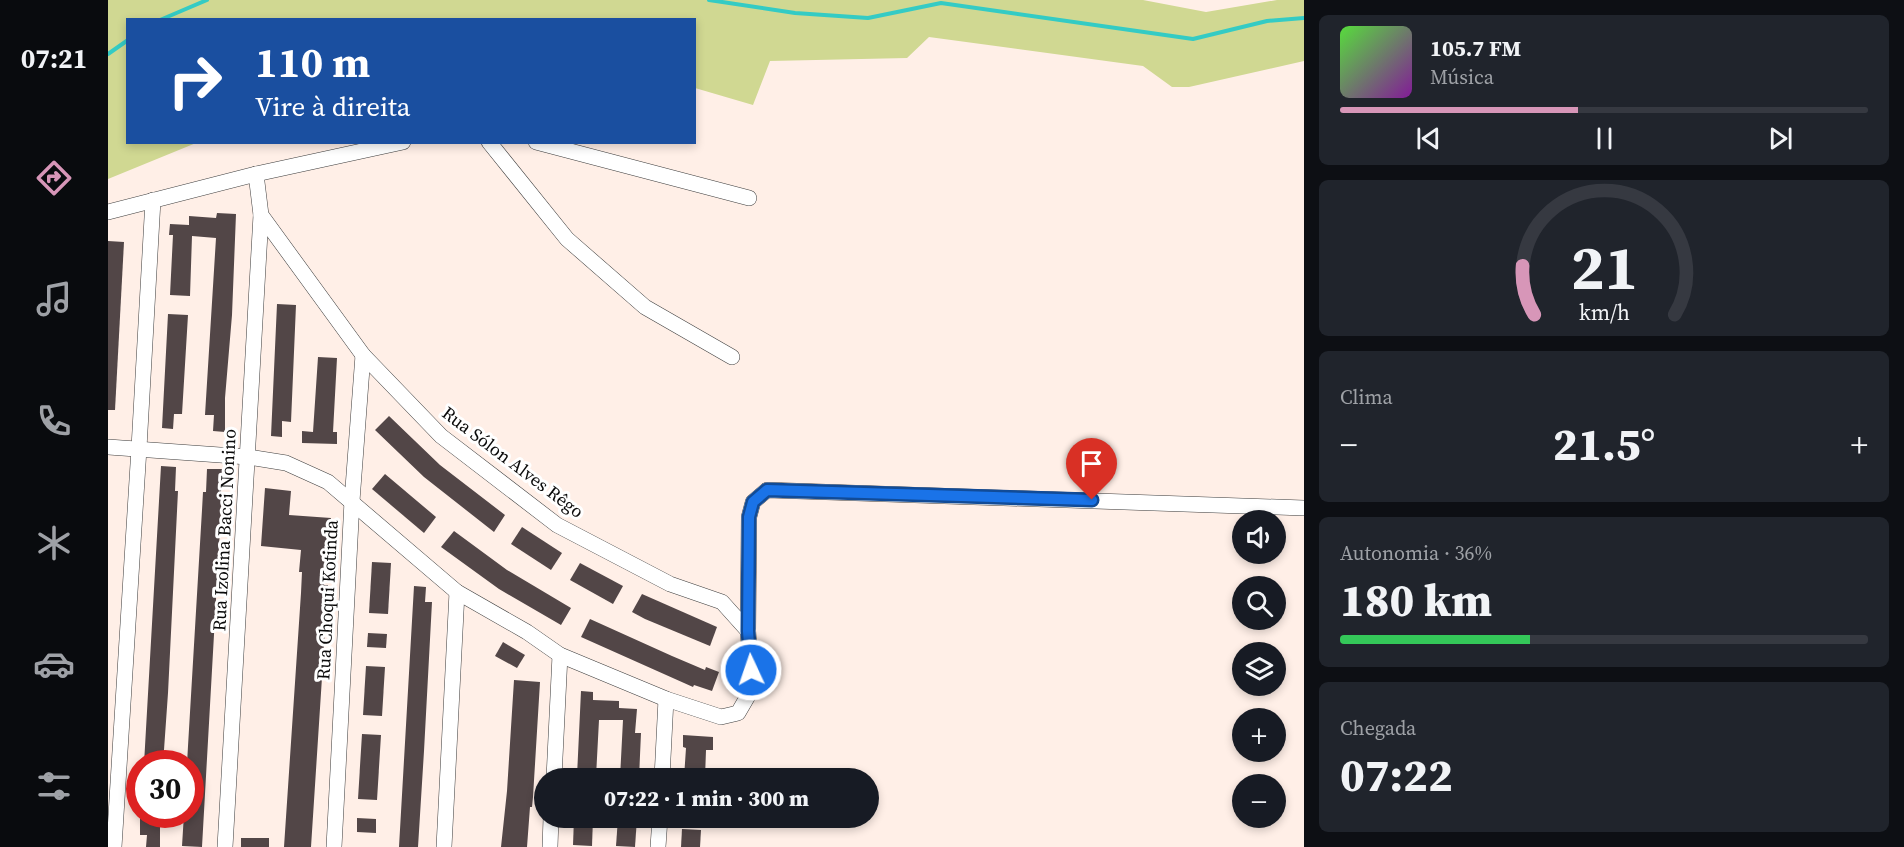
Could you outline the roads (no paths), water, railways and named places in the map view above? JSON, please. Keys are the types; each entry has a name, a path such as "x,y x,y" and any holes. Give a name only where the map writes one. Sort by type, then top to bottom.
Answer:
{"street":[{"path":"108,212 256,174 394,144"},
{"path":"491,144 567,239 645,307 732,357"},
{"path":"544,144 749,198"},
{"name":"Rua Sólon Alves Rêgo","path":"256,174 261,215 363,355 441,436 557,525 670,584 722,602 748,631"},
{"path":"114,847 153,200"},
{"name":"Rua Izolina Bacci Nonino","path":"225,847 261,215"},
{"name":"Rua Choqui Kotinda","path":"334,847 352,501 363,355"},
{"path":"108,447 248,457 286,463 328,482 457,592 527,632 561,655 666,699 721,717 738,713 752,689 748,631 749,517 753,502 767,490 1304,508"},
{"path":"444,847 457,592"},
{"path":"555,768 561,655"},
{"path":"663,768 666,699"},
{"path":"550,847 551,828"},
{"path":"658,847 659,828"}],"waterway":[{"path":"165,18 207,0"},
{"path":"709,0 795,13 868,18 941,3 1193,39 1267,21 1304,18"},
{"path":"108,54 126,41"}]}
